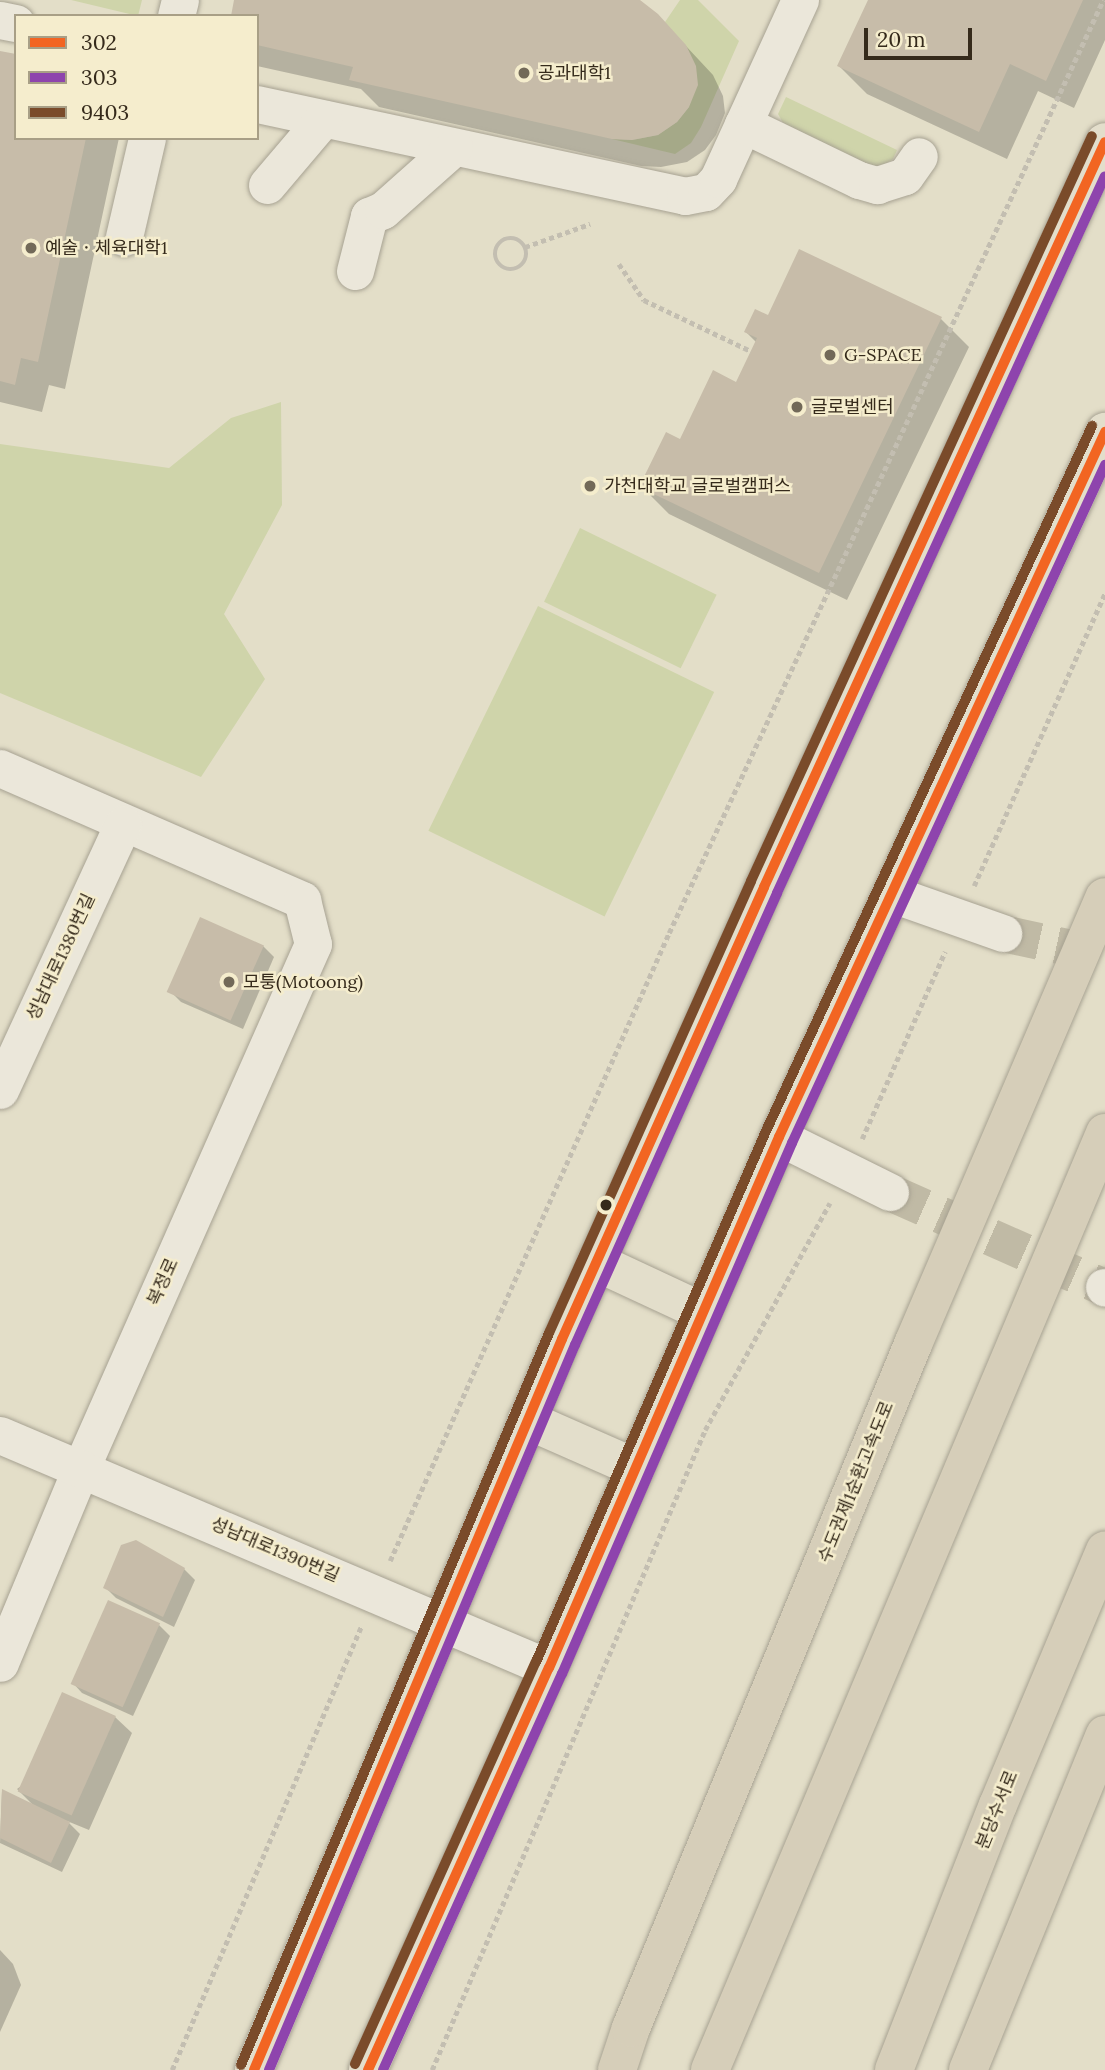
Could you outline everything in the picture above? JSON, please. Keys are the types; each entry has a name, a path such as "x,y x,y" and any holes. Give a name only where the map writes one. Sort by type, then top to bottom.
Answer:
{"highway":[{"name":"수도권제1순환고속도로","path":"617,2070 908,1357 1105,897"},
{"path":"710,2070 1105,1133"},
{"name":"분당수서로","path":"894,2070 998,1805 1105,1551"},
{"path":"968,2070 1105,1735"}],"main road":[{"path":"254,2070 596,1262 1105,142"},
{"path":"368,2070 548,1668 779,1137 1105,432"},
{"path":"596,1262 703,1312"},
{"path":"527,1420 636,1468"}],"street":[{"path":"259,104 685,196 706,192 718,179 800,0"},
{"path":"267,185 323,119"},
{"path":"743,124 859,180 877,185 905,176 919,156"},
{"path":"124,237 147,140"},
{"path":"355,271 369,216 383,210 454,147"},
{"path":"0,768 122,824"},
{"name":"복정로","path":"0,1663 80,1468 313,944 302,900 122,824"},
{"name":"성남대로1380번길","path":"0,1090 122,824"},
{"path":"892,894 1003,933"},
{"path":"779,1137 890,1192"},
{"name":"성남대로1390번길","path":"0,1435 443,1621 548,1668"}],"path":[{"path":"172,2070 376,1593 669,933 973,285 1103,0"},
{"path":"525,247 590,223"},
{"path":"515,238 525,247 526,259 515,270 500,267 494,257 496,246 504,239 515,238"},
{"path":"619,264 644,300 751,351"},
{"path":"432,2070 705,1430 848,1171 1105,593"}],"green space":[{"path":"71,0 142,0 138,14"},
{"path":"680,0 698,0 739,41 701,127 691,143 675,154 612,139 632,140 658,135 677,122 689,107 665,22"},
{"path":"786,97 897,150 893,159 881,167 869,165 783,123 778,114"},
{"path":"281,402 282,505 224,614 265,679 201,777 0,693 0,444 169,468 231,418"},
{"path":"580,528 717,595 681,668 544,602"},
{"path":"538,606 714,692 605,917 428,831"}],"building":[{"name":"공과대학1","path":"234,0 640,0 658,14 686,45 696,66 698,85 689,107 677,122 658,135 632,140 612,139 349,80 353,67 259,45 259,14 231,14"},
{"path":"868,0 1083,0 1046,81 1010,64 979,132 837,66"},
{"name":"예술ㆍ체육대학1","path":"0,51 14,54 14,140 86,140 38,362 21,358 15,385 0,381"},
{"name":"글로벌센터","path":"799,249 942,317 819,573 639,487 666,432 680,439 713,370 736,382 757,338 744,332 755,309 768,315"},
{"path":"200,917 264,945 231,1020 167,992"},
{"path":"136,1540 185,1568 163,1617 103,1588 121,1545"},
{"path":"108,1600 160,1623 123,1707 71,1684"},
{"path":"62,1692 116,1716 72,1816 18,1792"},
{"path":"2,1789 70,1822 51,1863 0,1838"}],"tunnel":[{"path":"1003,933 1105,955"},
{"path":"890,1192 1104,1287"}],"transit line":[{"name":"9403","path":"241,2065 549,1333 751,881 1092,136"},
{"name":"302","path":"254,2070 562,1339 764,887 1105,142"},
{"name":"303","path":"269,2070 575,1345 777,893 1105,176"},
{"name":"9403","path":"355,2064 536,1662 766,1131 1092,426"},
{"name":"302","path":"368,2070 549,1668 779,1137 1105,432"},
{"name":"303","path":"383,2070 562,1674 792,1143 1105,465"}],"place":[{"name":"공과대학1","path":"524,73"},
{"name":"예술ㆍ체육대학1","path":"31,248"},
{"name":"G-SPACE","path":"830,355"},
{"name":"글로벌센터","path":"797,407"},
{"name":"가천대학교 글로벌캠퍼스","path":"590,486"},
{"name":"모퉁(Motoong)","path":"229,982"}]}
